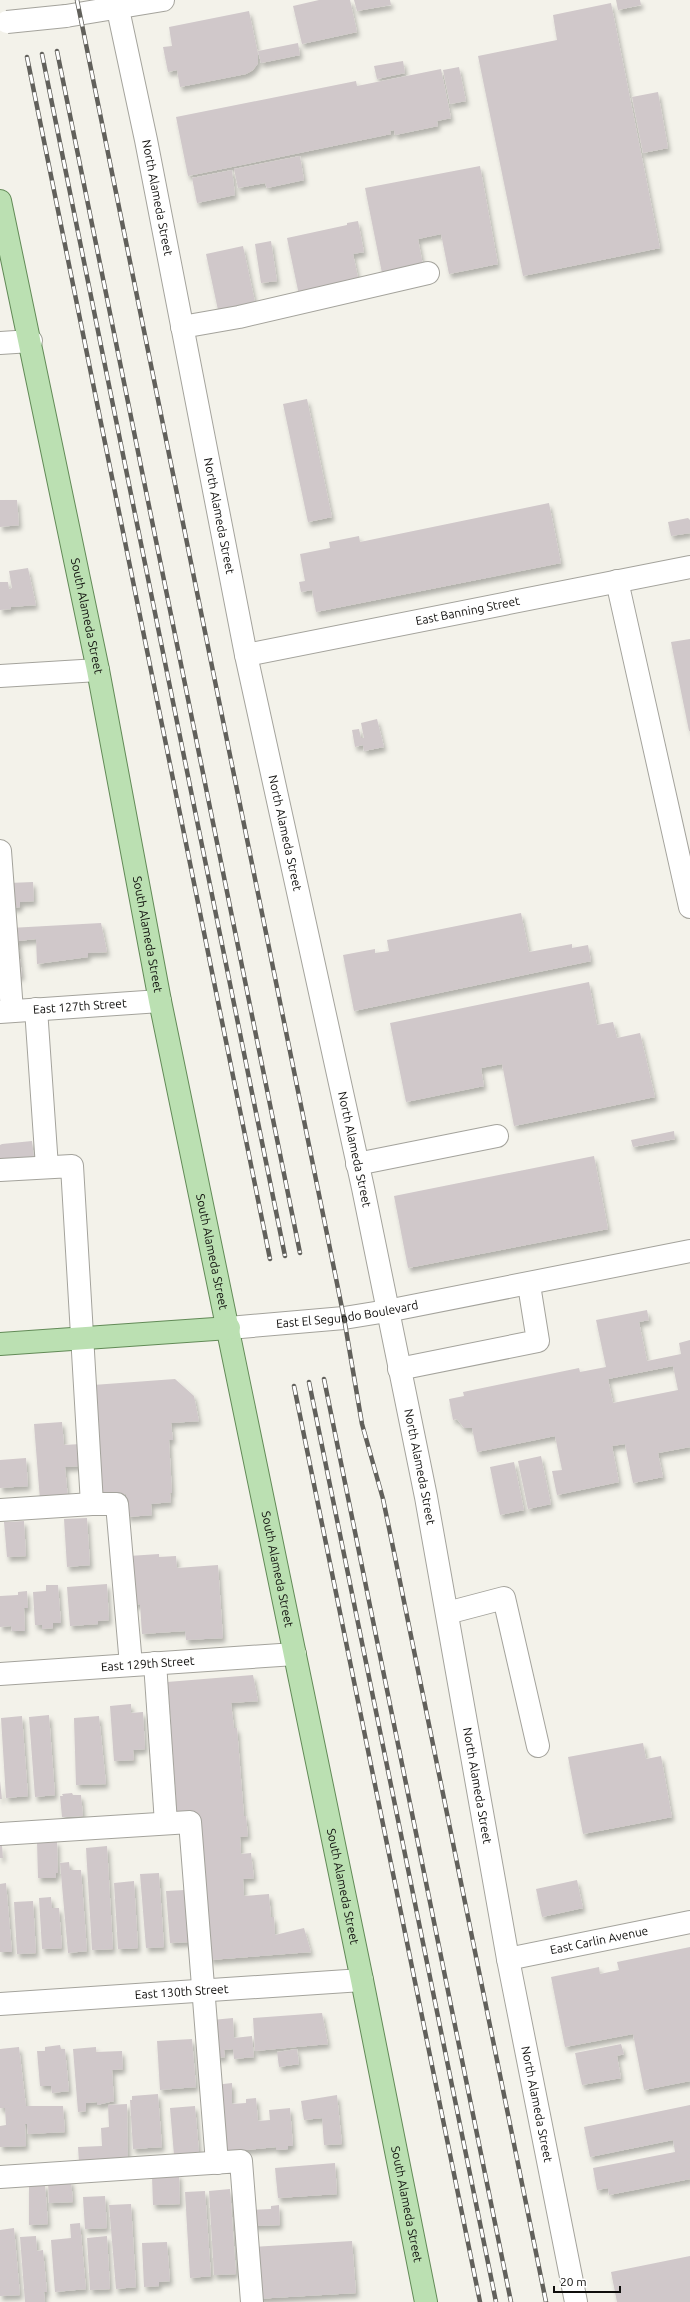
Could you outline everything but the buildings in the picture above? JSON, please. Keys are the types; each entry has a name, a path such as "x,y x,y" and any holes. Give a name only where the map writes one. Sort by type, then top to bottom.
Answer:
{"main road":[{"name":"South Alameda Street","path":"0,201 31,341 98,670 160,1001 229,1328 426,2302"},
{"name":"East El Segundo Boulevard","path":"0,1344 229,1328"}],"street":[{"path":"4,22 66,16 116,5 163,0"},
{"name":"North Alameda Street","path":"116,5 146,140 246,655 357,1164 386,1311 426,1497 508,1959 576,2302"},
{"path":"182,327 239,317 428,273"},
{"path":"0,343 31,341"},
{"name":"East Banning Street","path":"246,655 690,567"},
{"path":"617,581 690,907"},
{"path":"0,676 98,670"},
{"path":"0,851 6,1011"},
{"name":"East 127th Street","path":"6,1011 160,1001"},
{"path":"36,1009 47,1167"},
{"path":"357,1164 497,1136"},
{"path":"0,1170 72,1166 92,1504"},
{"name":"East El Segundo Boulevard","path":"229,1328 344,1318 386,1311 529,1285 690,1251"},
{"path":"399,1370 538,1341 529,1285"},
{"path":"0,1510 92,1504 117,1504 131,1665"},
{"path":"447,1613 504,1598 538,1746"},
{"name":"East 129th Street","path":"0,1674 295,1654"},
{"path":"155,1663 166,1823"},
{"path":"0,1834 190,1822 205,1991 217,2163"},
{"name":"East Carlin Avenue","path":"508,1959 690,1922"},
{"name":"East 130th Street","path":"0,2004 362,1980"},
{"path":"0,2177 241,2161 252,2302"}],"railway":[{"path":"77,0 344,1318 362,1424 383,1499 546,2302"},
{"path":"57,51 300,1253"},
{"path":"42,54 285,1256"},
{"path":"27,57 270,1259"},
{"path":"324,1379 511,2302"},
{"path":"309,1382 496,2302"},
{"path":"294,1386 480,2302"}]}
